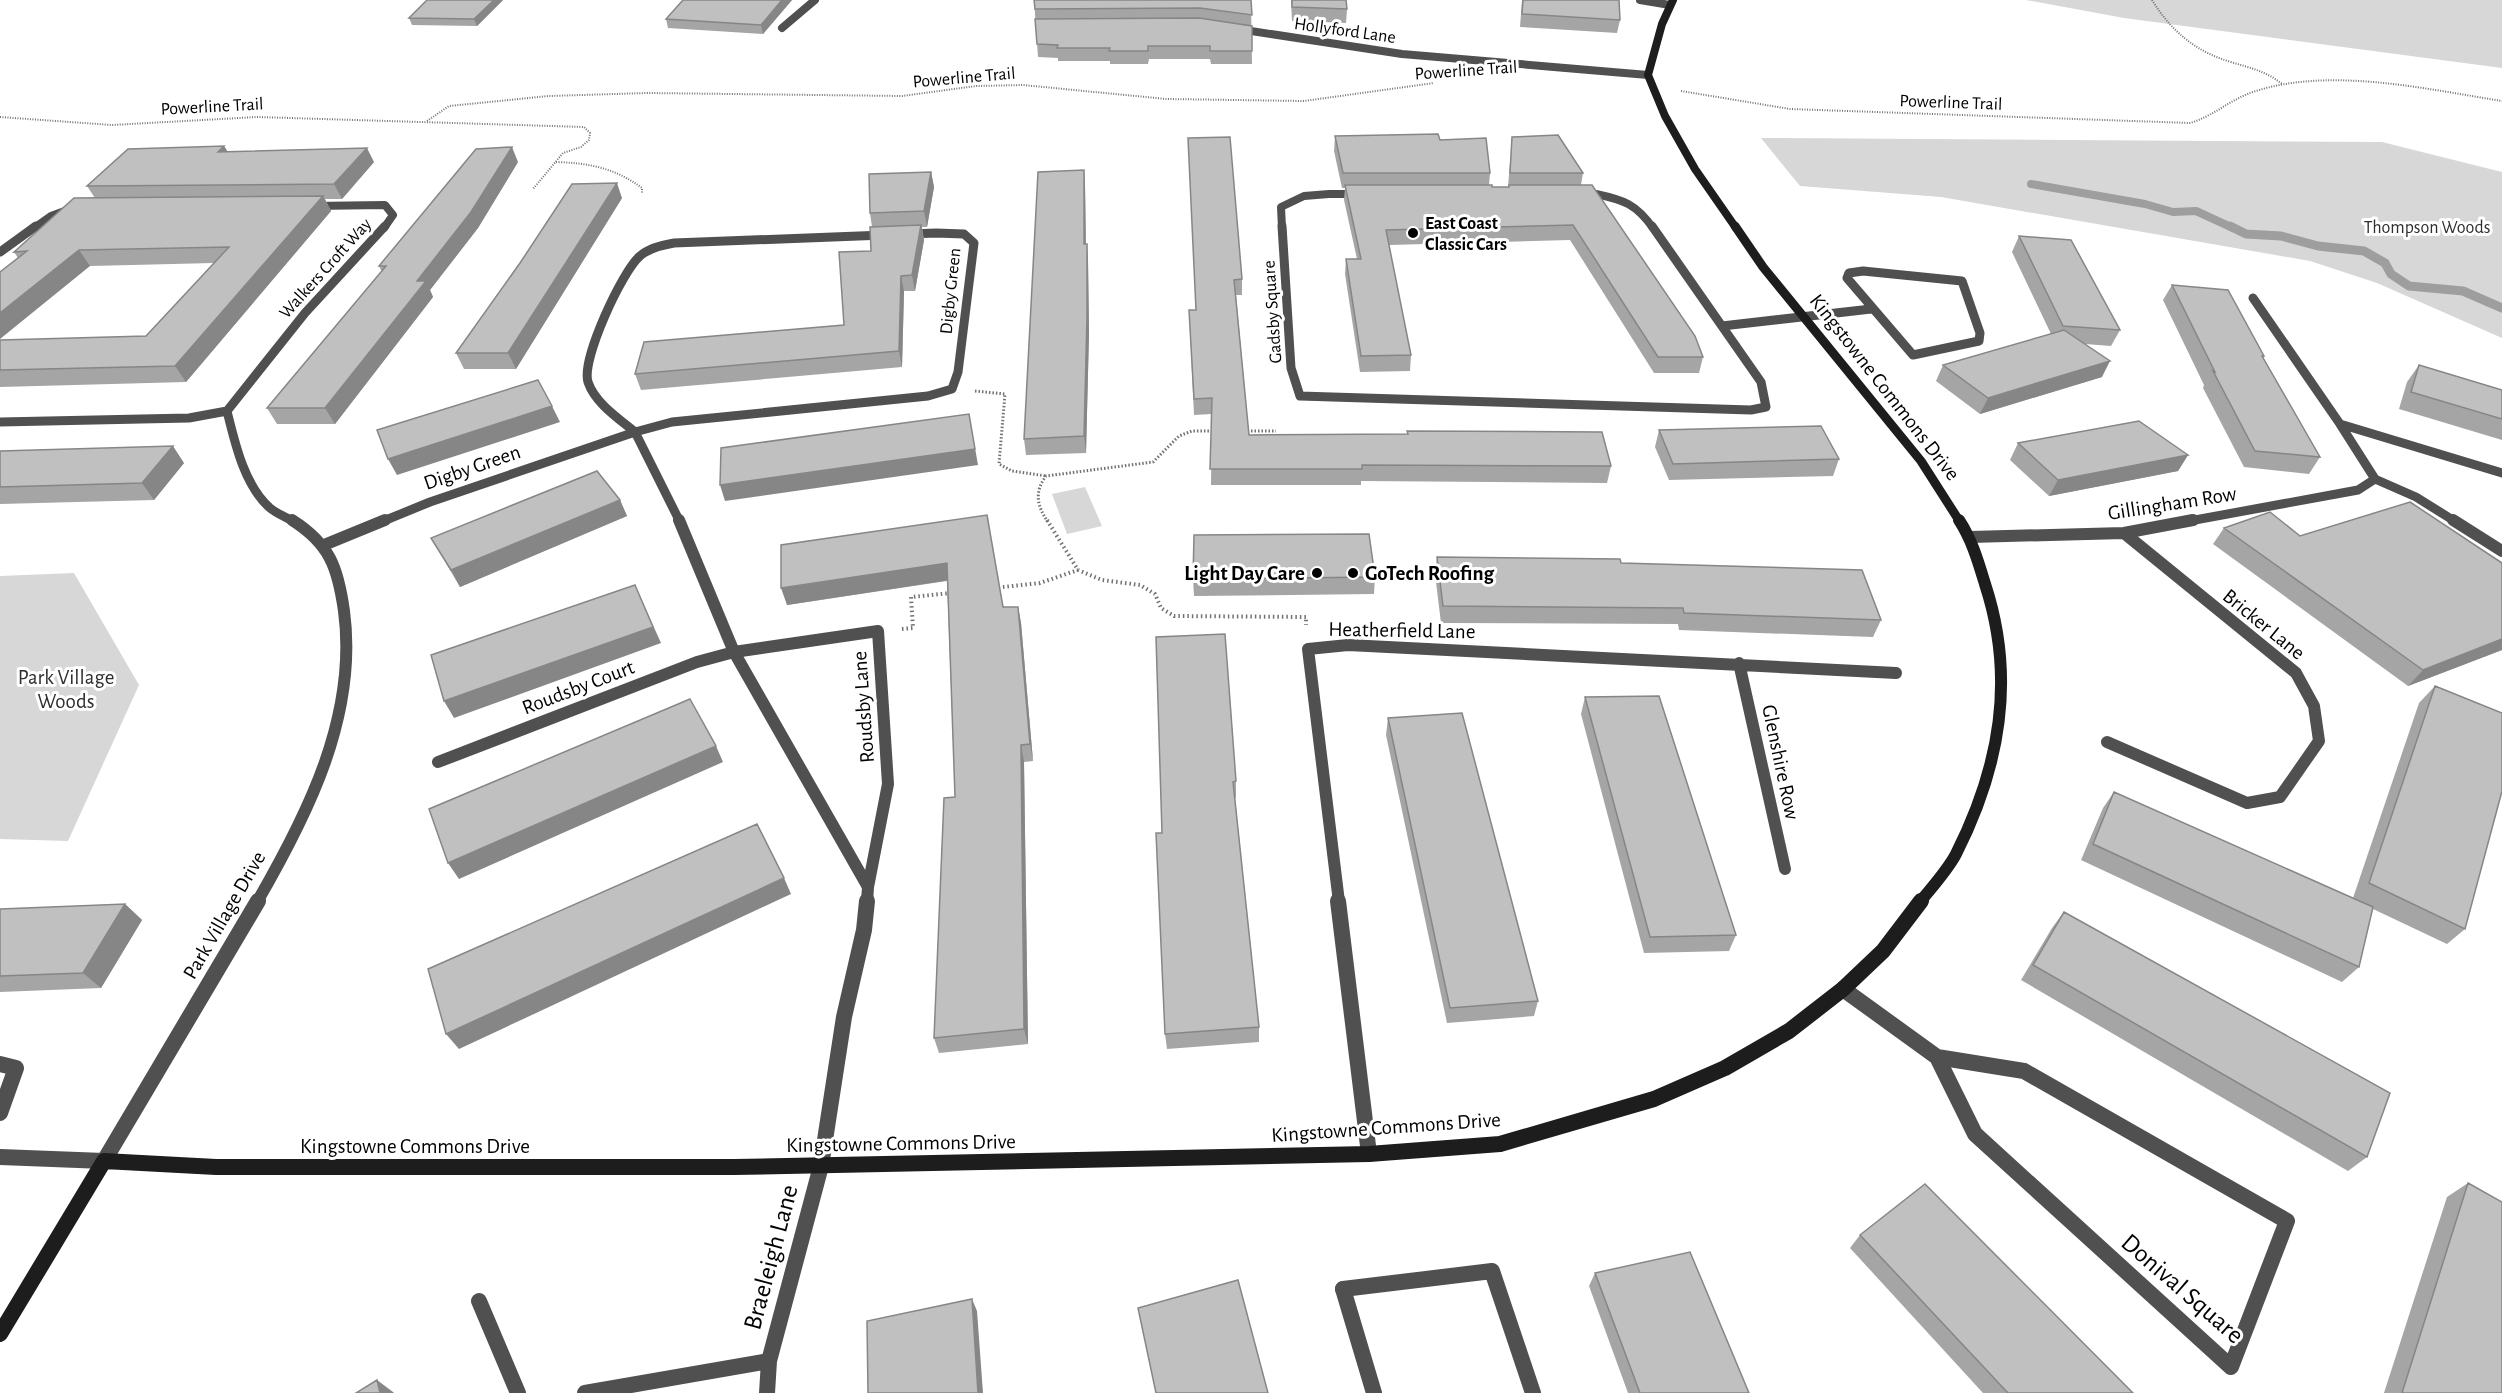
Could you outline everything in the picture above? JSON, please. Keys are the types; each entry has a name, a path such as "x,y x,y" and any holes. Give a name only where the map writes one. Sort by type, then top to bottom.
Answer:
{"street":[{"path":"782,28 815,0"},
{"path":"1640,0 1671,2 1650,81"},
{"name":"Hollyford Lane","path":"1234,29 1402,54 1650,81"},
{"name":"Kingstowne Commons Drive","path":"104,1161 216,1167 821,1166 1369,1154 1500,1143 1653,1099 1734,1062 1789,1030 1843,989 1883,951 1955,856 1991,769 2003,689 2000,649 1994,611 1970,537 1921,462 1763,267 1695,169 1665,116 1650,81"},
{"name":"Gadsby Square","path":"1329,194 1596,194 1624,200 1643,214 1722,326 1761,382 1766,408 1751,410 1300,396 1291,368 1281,207 1304,196 1329,194"},
{"name":"Walkers Croft Way","path":"227,411 305,313 384,228 393,214 385,205 304,206"},
{"path":"0,252 51,216 76,207"},
{"name":"Digby Green","path":"324,545 430,502 635,432 672,422 928,396 952,389 958,372 974,243 964,234 936,232 674,243 650,249 634,262 590,352 586,373 592,392 635,432"},
{"path":"1863,271 1962,280 1980,333 1979,341 1913,355 1871,309 1847,278 1849,273 1863,271"},
{"path":"2253,298 2340,424 2374,479 2416,496 2502,551"},
{"path":"1722,326 1871,309"},
{"path":"0,422 189,418 227,411"},
{"name":"Park Village Drive","path":"0,1334 294,840 326,762 344,692 347,646 340,581 324,545 299,525 269,507 239,458 227,411"},
{"path":"2340,424 2502,473"},
{"path":"635,432 682,526 734,652 868,887"},
{"name":"Gillingham Row","path":"1970,537 2124,533 2358,490 2374,479"},
{"name":"Bricker Lane","path":"2108,742 2247,803 2280,797 2319,741 2314,706 2296,673 2171,574 2124,533"},
{"name":"Roudsby Lane","path":"734,652 878,631 888,784 868,887 864,930 844,1017 821,1166"},
{"name":"Heatherfield Lane","path":"1369,1154 1308,649 1348,645 1739,663 1896,673"},
{"name":"Roudsby Court","path":"438,762 697,662 734,652"},
{"name":"Glenshire Row","path":"1739,663 1785,869"},
{"name":"Donival Square","path":"1843,989 1937,1057 2024,1071 2287,1221 2231,1367 1976,1134 1937,1057"},
{"path":"0,1064 16,1068 0,1113"},
{"path":"0,1157 104,1161"},
{"name":"Braeleigh Lane","path":"767,1393 769,1361 821,1166"},
{"path":"1374,1393 1343,1289 1492,1271 1533,1393"},
{"path":"479,1302 518,1393"},
{"name":"Braeleigh Lane","path":"585,1393 769,1361"}],"path":[{"path":"2152,0 2165,23 2193,47 2228,61 2267,71 2282,84"},
{"name":"Powerline Trail","path":"1650,81 1801,110 2190,123 2206,118 2233,99 2282,84 2318,81 2395,84 2502,101"},
{"name":"Powerline Trail","path":"426,121 449,106 560,96 647,93 891,96 976,86 1023,85 1166,99 1304,101 1435,82"},
{"name":"Powerline Trail","path":"0,117 112,125 257,117 584,127 590,133 589,140 580,147 563,153 555,162"},
{"path":"532,189 555,162 597,164 622,173 642,189 642,194"},
{"path":"952,389 1005,394 999,464 1012,471 1046,476 1153,462 1179,436 1192,431 1224,431"},
{"path":"1234,431 1276,431"},
{"path":"1046,476 1038,487 1039,508 1078,570 1102,580 1140,585 1155,594 1161,608 1174,616 1306,616 1308,649"},
{"path":"993,588 1040,583 1078,570"},
{"path":"878,631 913,628 911,597 958,592"}],"green space":[{"path":"2026,0 2502,0 2502,68 2124,18"},
{"name":"Thompson Woods","path":"1761,138 2382,142 2502,172 2502,338 2377,283 2310,261 1941,197 1800,186"},
{"path":"1085,487 1102,526 1067,534 1052,494"},
{"name":"Park Village Woods","path":"74,573 139,685 68,841 0,839 0,576"}],"building":[{"path":"427,0 494,0 474,19 409,18"},
{"path":"683,0 782,0 761,25 666,19"},
{"path":"1034,0 1251,0 1252,15 1200,8 1035,9"},
{"path":"1292,0 1346,0 1347,9 1292,7"},
{"path":"1523,0 1619,0 1620,20 1522,14"},
{"path":"1199,18 1252,26 1252,51 1210,51 1210,46 1148,46 1148,51 1109,51 1110,48 1057,48 1058,45 1037,44 1035,19"},
{"path":"1438,134 1440,140 1486,138 1490,173 1343,173 1335,136"},
{"path":"1558,135 1583,173 1510,173 1512,137"},
{"path":"1230,137 1242,279 1234,280 1249,435 1408,434 1407,431 1602,432 1611,466 1362,465 1362,469 1210,469 1212,398 1194,399 1189,310 1196,310 1188,138"},
{"path":"224,146 218,152 367,148 334,184 87,186 128,149"},
{"path":"512,147 471,212 417,281 426,281 325,408 267,408 386,266 379,266 476,149"},
{"path":"1084,170 1087,317 1084,436 1024,439 1038,172"},
{"path":"931,172 924,211 870,213 869,174"},
{"path":"617,183 508,353 456,353 520,263 572,184"},
{"path":"1345,185 1509,187 1509,185 1592,185 1695,336 1703,357 1658,357 1573,225 1386,230 1411,355 1361,356 1346,259 1361,259"},
{"path":"323,196 175,366 0,370 0,340 146,336 229,247 79,250 0,313 0,272 27,251 14,252 74,198"},
{"path":"921,225 912,275 901,276 899,351 635,374 644,342 844,325 839,252 871,251 870,227"},
{"path":"2019,236 2071,240 2120,330 2063,326"},
{"path":"2172,285 2228,290 2264,356 2262,356 2320,457 2255,451"},
{"path":"2064,330 2110,361 1988,398 1943,365"},
{"path":"2419,365 2502,390 2502,419 2411,392"},
{"path":"538,380 552,406 388,459 377,430"},
{"path":"969,414 975,449 720,485 721,448"},
{"path":"2139,421 2188,455 2058,480 2018,443"},
{"path":"1821,426 1839,459 1673,464 1659,430"},
{"path":"173,446 142,483 0,487 0,451"},
{"path":"597,471 620,500 451,570 431,538"},
{"path":"2410,502 2502,563 2502,639 2423,670 2224,528 2270,512 2300,536"},
{"path":"987,515 1003,607 1018,607 1030,744 1021,745 1024,1029 934,1038 944,798 955,797 947,563 781,588 781,545"},
{"path":"1369,534 1375,577 1193,579 1194,535"},
{"path":"1437,557 1620,559 1621,563 1862,570 1881,620 1684,613 1683,608 1443,606"},
{"path":"635,585 653,627 444,701 431,655"},
{"path":"1225,634 1236,781 1233,782 1259,1027 1165,1034 1156,833 1162,833 1156,637"},
{"path":"2435,686 2502,713 2502,791 2465,929 2369,883"},
{"path":"1659,696 1736,935 1650,937 1585,697"},
{"path":"690,699 716,746 448,863 429,809"},
{"path":"1462,713 1538,1001 1450,1008 1388,718"},
{"path":"2114,792 2373,907 2359,967 2093,844"},
{"path":"757,824 784,878 446,1034 428,969"},
{"path":"125,904 83,973 0,976 0,909"},
{"path":"2064,912 2390,1093 2367,1157 2033,965"},
{"path":"2468,1183 2502,1202 2502,1393 2402,1393"},
{"path":"1925,1184 2133,1393 2008,1393 1860,1235"},
{"path":"1690,1252 1749,1393 1640,1393 1595,1273"},
{"path":"1238,1280 1268,1393 1156,1393 1138,1308"},
{"path":"972,1299 978,1393 868,1393 867,1321"},
{"path":"377,1380 380,1393 356,1393"}],"waterway":[{"path":"2031,184 2145,204 2173,212 2196,211 2233,228"},
{"path":"2230,226 2246,234 2281,236 2318,246 2364,251 2385,263 2391,274 2409,286 2463,291 2502,308"}],"place":[{"name":"East Coast Classic Cars","path":"1413,233"},
{"name":"Light Day Care","path":"1317,573"},
{"name":"GoTech Roofing","path":"1353,573"}]}
